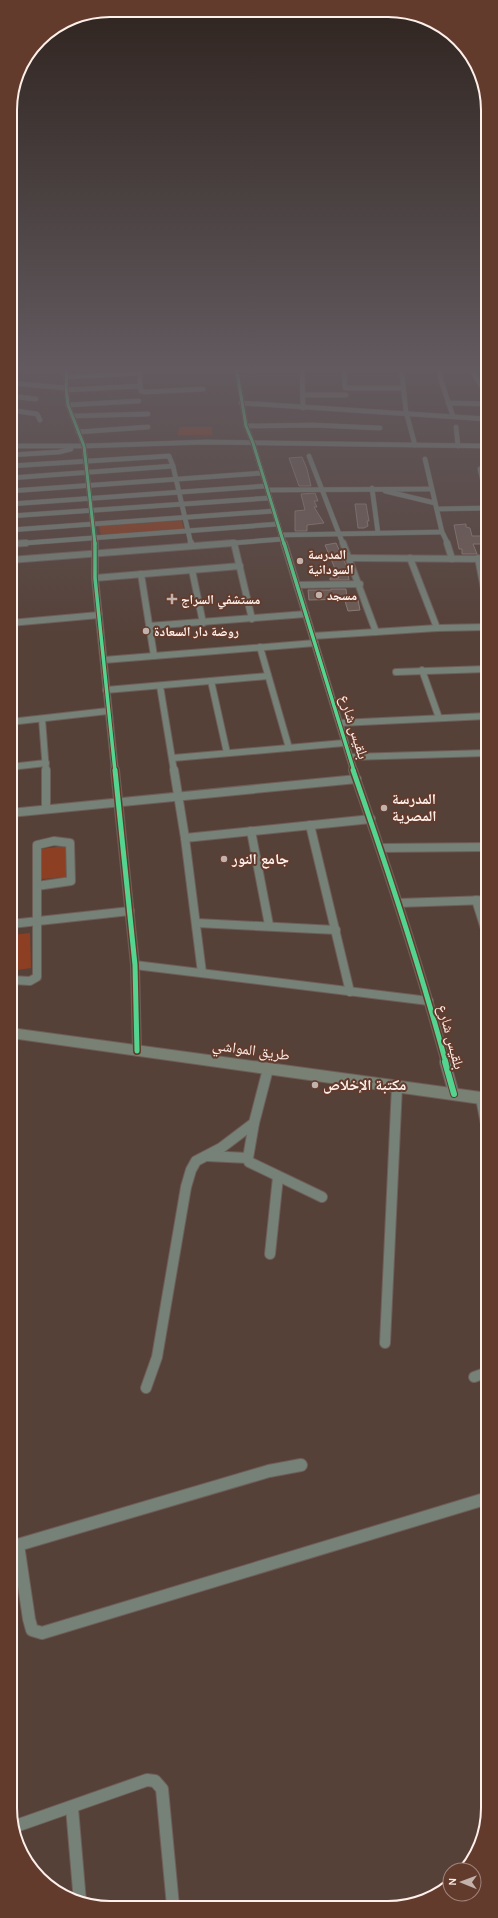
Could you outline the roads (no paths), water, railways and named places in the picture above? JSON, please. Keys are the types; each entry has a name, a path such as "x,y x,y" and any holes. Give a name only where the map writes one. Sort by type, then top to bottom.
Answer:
{"main road":[{"name":"طريق المواشي","path":"17,1034 481,1098"}],"street":[{"path":"85,456 89,485 90,511 96,553 95,578 117,803 135,965 137,1051"},
{"path":"17,466 157,456"},
{"path":"166,456 170,457 173,466 192,546"},
{"name":"بلقيس شارع","path":"257,456 340,723 344,743 371,819 430,1001 454,1094"},
{"path":"309,456 360,584 376,632"},
{"path":"425,459 442,532 448,544 452,559"},
{"path":"17,478 173,466"},
{"path":"17,490 262,473"},
{"path":"17,503 179,491 267,488 432,489"},
{"path":"372,488 378,533"},
{"path":"380,488 393,494 435,503"},
{"path":"17,516 270,498"},
{"path":"437,509 481,508"},
{"path":"17,529 185,518 274,510"},
{"path":"17,544 278,524"},
{"path":"17,559 234,543 282,537 340,533 442,532"},
{"path":"234,543 252,619"},
{"path":"350,558 481,558"},
{"path":"410,558 437,628"},
{"path":"478,558 481,570"},
{"path":"95,578 240,566"},
{"path":"192,570 202,622"},
{"path":"141,574 154,656"},
{"path":"297,585 360,584"},
{"path":"149,626 306,614"},
{"path":"17,622 99,615"},
{"path":"313,636 437,628 481,627"},
{"path":"104,660 315,643"},
{"path":"260,647 289,748"},
{"path":"396,672 481,669"},
{"path":"422,670 439,718"},
{"path":"106,690 268,676"},
{"path":"211,681 227,753"},
{"path":"160,686 173,758 177,797 185,838 197,923 202,973"},
{"path":"17,721 108,711"},
{"path":"340,723 481,716"},
{"path":"42,719 46,763 46,809"},
{"path":"173,758 344,743"},
{"path":"350,757 481,753"},
{"path":"17,766 46,763"},
{"path":"17,812 357,778"},
{"path":"185,838 371,819"},
{"path":"310,825 350,992"},
{"path":"251,831 269,925"},
{"path":"17,980 30,981 35,979 38,920 37,886 37,845 65,841 70,843 71,880 66,883 37,886"},
{"path":"380,848 481,847"},
{"path":"476,900 481,916"},
{"path":"398,902 481,900"},
{"path":"17,923 130,911"},
{"path":"197,923 269,925 336,930"},
{"path":"135,965 430,1001"},
{"path":"268,1069 254,1123 248,1158 249,1162 253,1166 322,1197"},
{"path":"385,1343 397,1086"},
{"path":"146,1388 156,1357 186,1187 191,1170 196,1161 232,1141 254,1123"},
{"path":"205,1156 248,1158"},
{"path":"270,1254 278,1177"},
{"path":"474,1377 481,1374"},
{"path":"17,1545 269,1472 301,1465"},
{"path":"17,1561 32,1630 42,1633 481,1500"},
{"path":"19,1825 72,1808 147,1780 156,1781 162,1789 173,1901"},
{"path":"72,1808 79,1896"}],"place":[{"name":"المدرسة السودانية","path":"300,561"},
{"name":"مسجد","path":"319,595"},
{"name":"مستشفي السراج","path":"172,599"},
{"name":"روضة دار السعادة","path":"146,631"},
{"name":"المدرسة المصرية","path":"384,808"},
{"name":"جامع النور","path":"224,859"},
{"name":"مكتبة الإخلاص","path":"315,1085"}]}
